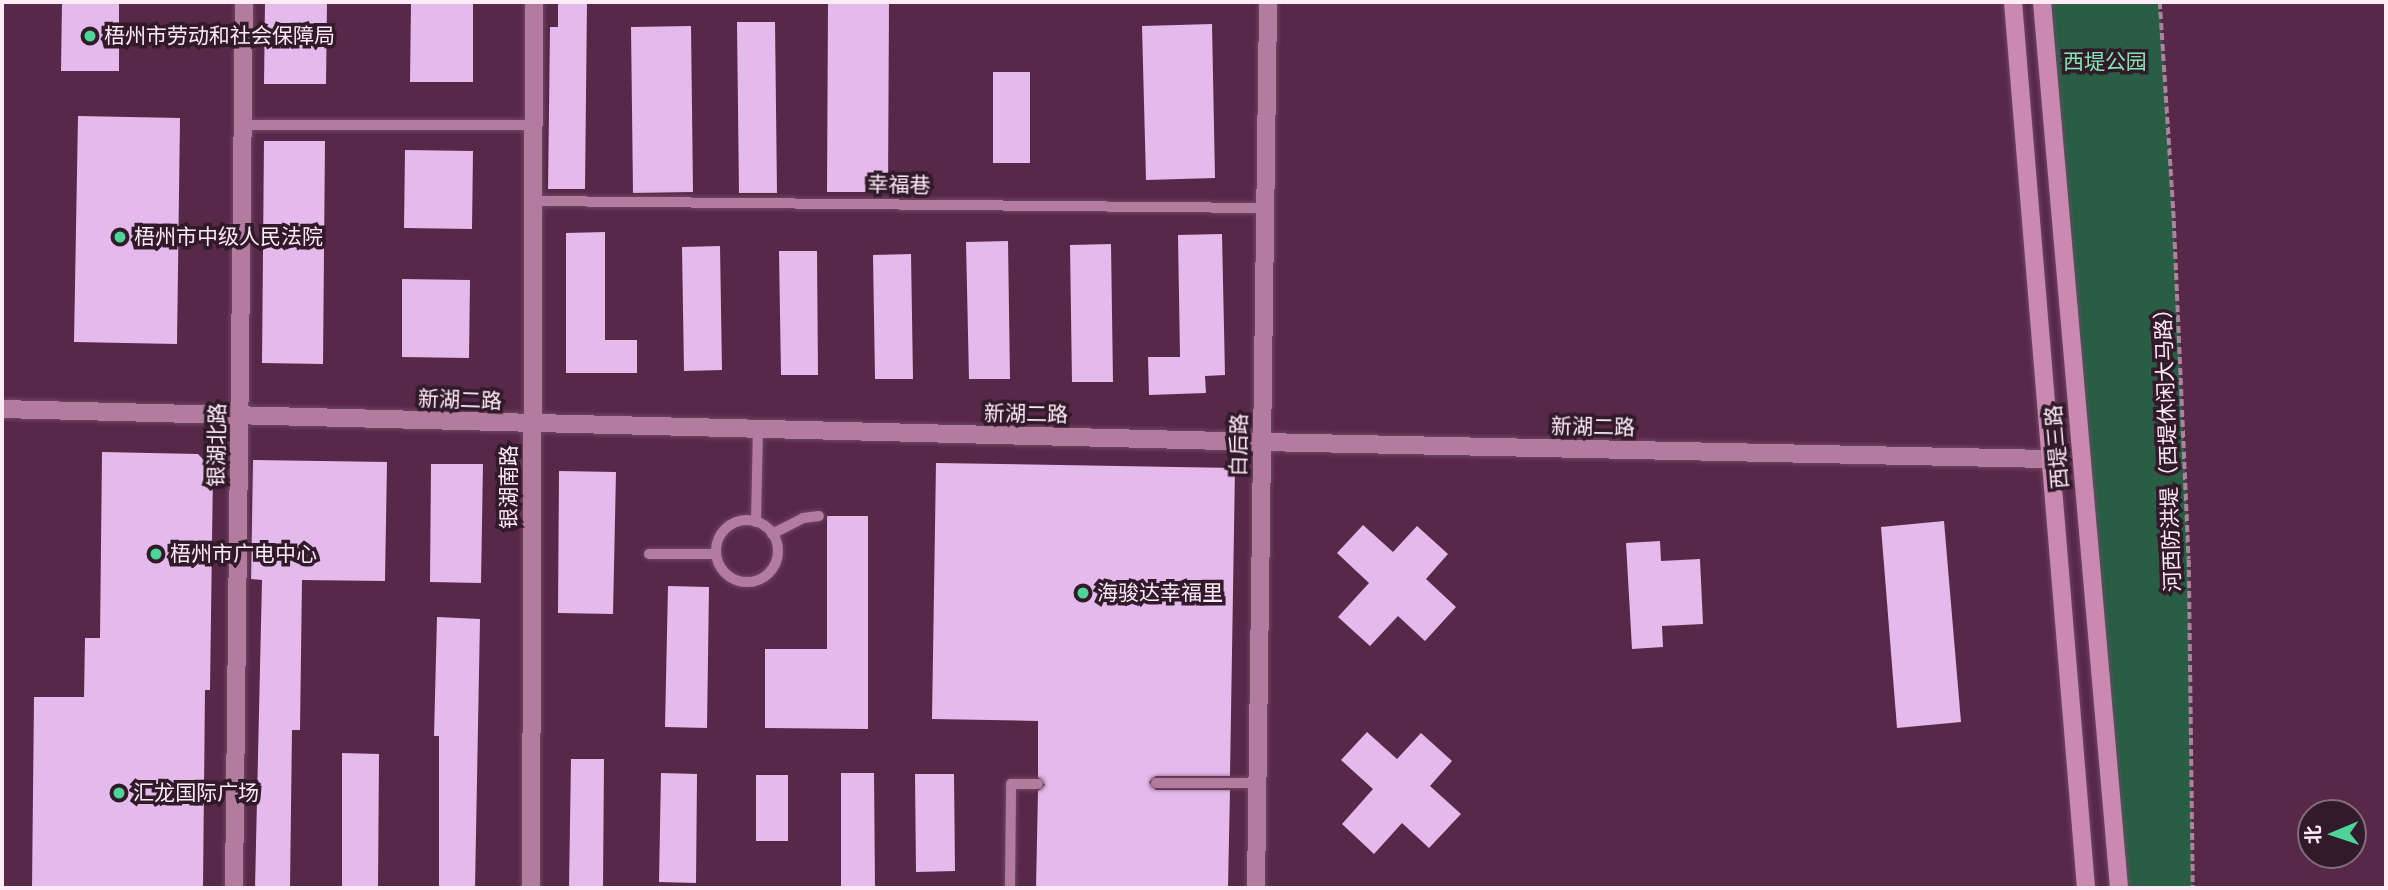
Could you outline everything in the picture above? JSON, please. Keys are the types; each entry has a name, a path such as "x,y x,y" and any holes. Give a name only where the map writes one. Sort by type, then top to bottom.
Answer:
{"main road":[{"name":"西堤三路","path":"2013,2 2086,888"},
{"name":"西堤三路","path":"2042,2 2119,888"}],"street":[{"name":"银湖北路","path":"234,888 244,2"},
{"name":"银湖南路","path":"531,888 534,2"},
{"name":"白后路","path":"1256,888 1268,2"},
{"name":"新湖二路","path":"2,409 758,430 2050,459"}],"lane":[{"path":"243,125 533,125"},
{"name":"幸福巷","path":"533,201 1264,208"},
{"path":"756,522 758,430"},
{"path":"772,534 803,518 819,516"},
{"path":"746,520 756,522 772,534 777,553 775,563 762,578 752,582 732,579 724,573 716,554 717,544 727,527 746,520"},
{"path":"649,554 716,554"},
{"path":"1156,783 1257,783"},
{"path":"1010,888 1011,784 1038,784"}],"path":[{"name":"河西防洪堤（西堤休闲大马路）","path":"2160,2 2174,222 2189,560 2193,888"}],"green space":[{"name":"西堤公园","path":"2042,2 2160,2 2174,221 2189,560 2193,888 2119,888"}],"building":[{"name":"梧州市劳动和社会保障局","path":"62,2 119,2 119,71 61,71"},
{"path":"265,2 327,2 326,84 264,84"},
{"path":"411,2 473,2 473,82 410,82"},
{"path":"558,2 587,2 585,189 548,189 550,27 558,27"},
{"path":"828,2 889,2 888,192 827,192"},
{"path":"737,22 775,22 777,193 739,193"},
{"path":"1212,24 1215,178 1146,180 1142,26"},
{"path":"691,26 693,192 633,193 631,27"},
{"path":"993,72 1030,72 1030,163 993,163"},
{"path":"78,116 180,118 177,344 74,342"},
{"path":"264,141 325,141 323,364 262,363"},
{"path":"405,150 473,151 472,229 404,228"},
{"path":"605,232 605,340 637,340 637,373 566,373 566,233"},
{"path":"1222,234 1225,375 1205,376 1206,393 1149,395 1148,357 1180,357 1178,235"},
{"path":"1008,241 1010,379 969,379 966,242"},
{"path":"1111,244 1113,382 1072,382 1070,245"},
{"path":"720,246 722,370 684,371 682,247"},
{"path":"779,251 817,251 818,375 781,375"},
{"path":"911,254 913,379 875,379 873,255"},
{"path":"402,279 470,280 469,358 402,357"},
{"path":"102,452 198,454 213,470 210,690 205,690 203,888 32,888 34,697 84,697 85,638 100,638"},
{"path":"253,460 387,462 385,581 302,580 300,730 292,730 290,888 255,888 262,580 251,579"},
{"name":"海骏达幸福里","path":"936,463 1235,468 1230,776 1156,776 1149,782 1156,790 1230,790 1228,888 1036,888 1038,791 1045,785 1038,777 1038,721 932,719"},
{"path":"431,464 483,464 481,583 430,582"},
{"path":"559,471 616,472 613,614 558,613"},
{"path":"827,516 868,516 868,729 765,728 765,649 827,649"},
{"path":"1944,521 1961,722 1897,728 1881,527"},
{"path":"1363,525 1393,552 1417,526 1448,554 1426,579 1456,607 1425,641 1398,616 1370,646 1338,617 1369,583 1337,553"},
{"path":"1660,541 1661,561 1700,559 1703,624 1662,626 1663,647 1632,649 1626,543"},
{"path":"668,586 709,587 707,728 665,727"},
{"path":"437,617 480,619 475,888 439,888 439,736 434,736"},
{"path":"1367,732 1397,759 1421,733 1452,761 1430,786 1461,814 1429,848 1402,823 1374,854 1342,824 1373,789 1341,760"},
{"path":"342,753 379,754 378,888 342,888"},
{"path":"571,759 604,759 603,888 569,888"},
{"path":"661,773 697,774 696,883 659,882"},
{"path":"841,773 874,773 875,888 841,888"},
{"path":"915,774 954,774 955,871 916,872"},
{"path":"756,775 788,775 788,841 756,841"}],"place":[{"name":"梧州市劳动和社会保障局","path":"90,36"},
{"name":"梧州市中级人民法院","path":"120,237"},
{"name":"梧州市广电中心","path":"156,554"},
{"name":"海骏达幸福里","path":"1083,593"},
{"name":"汇龙国际广场","path":"119,793"}]}
